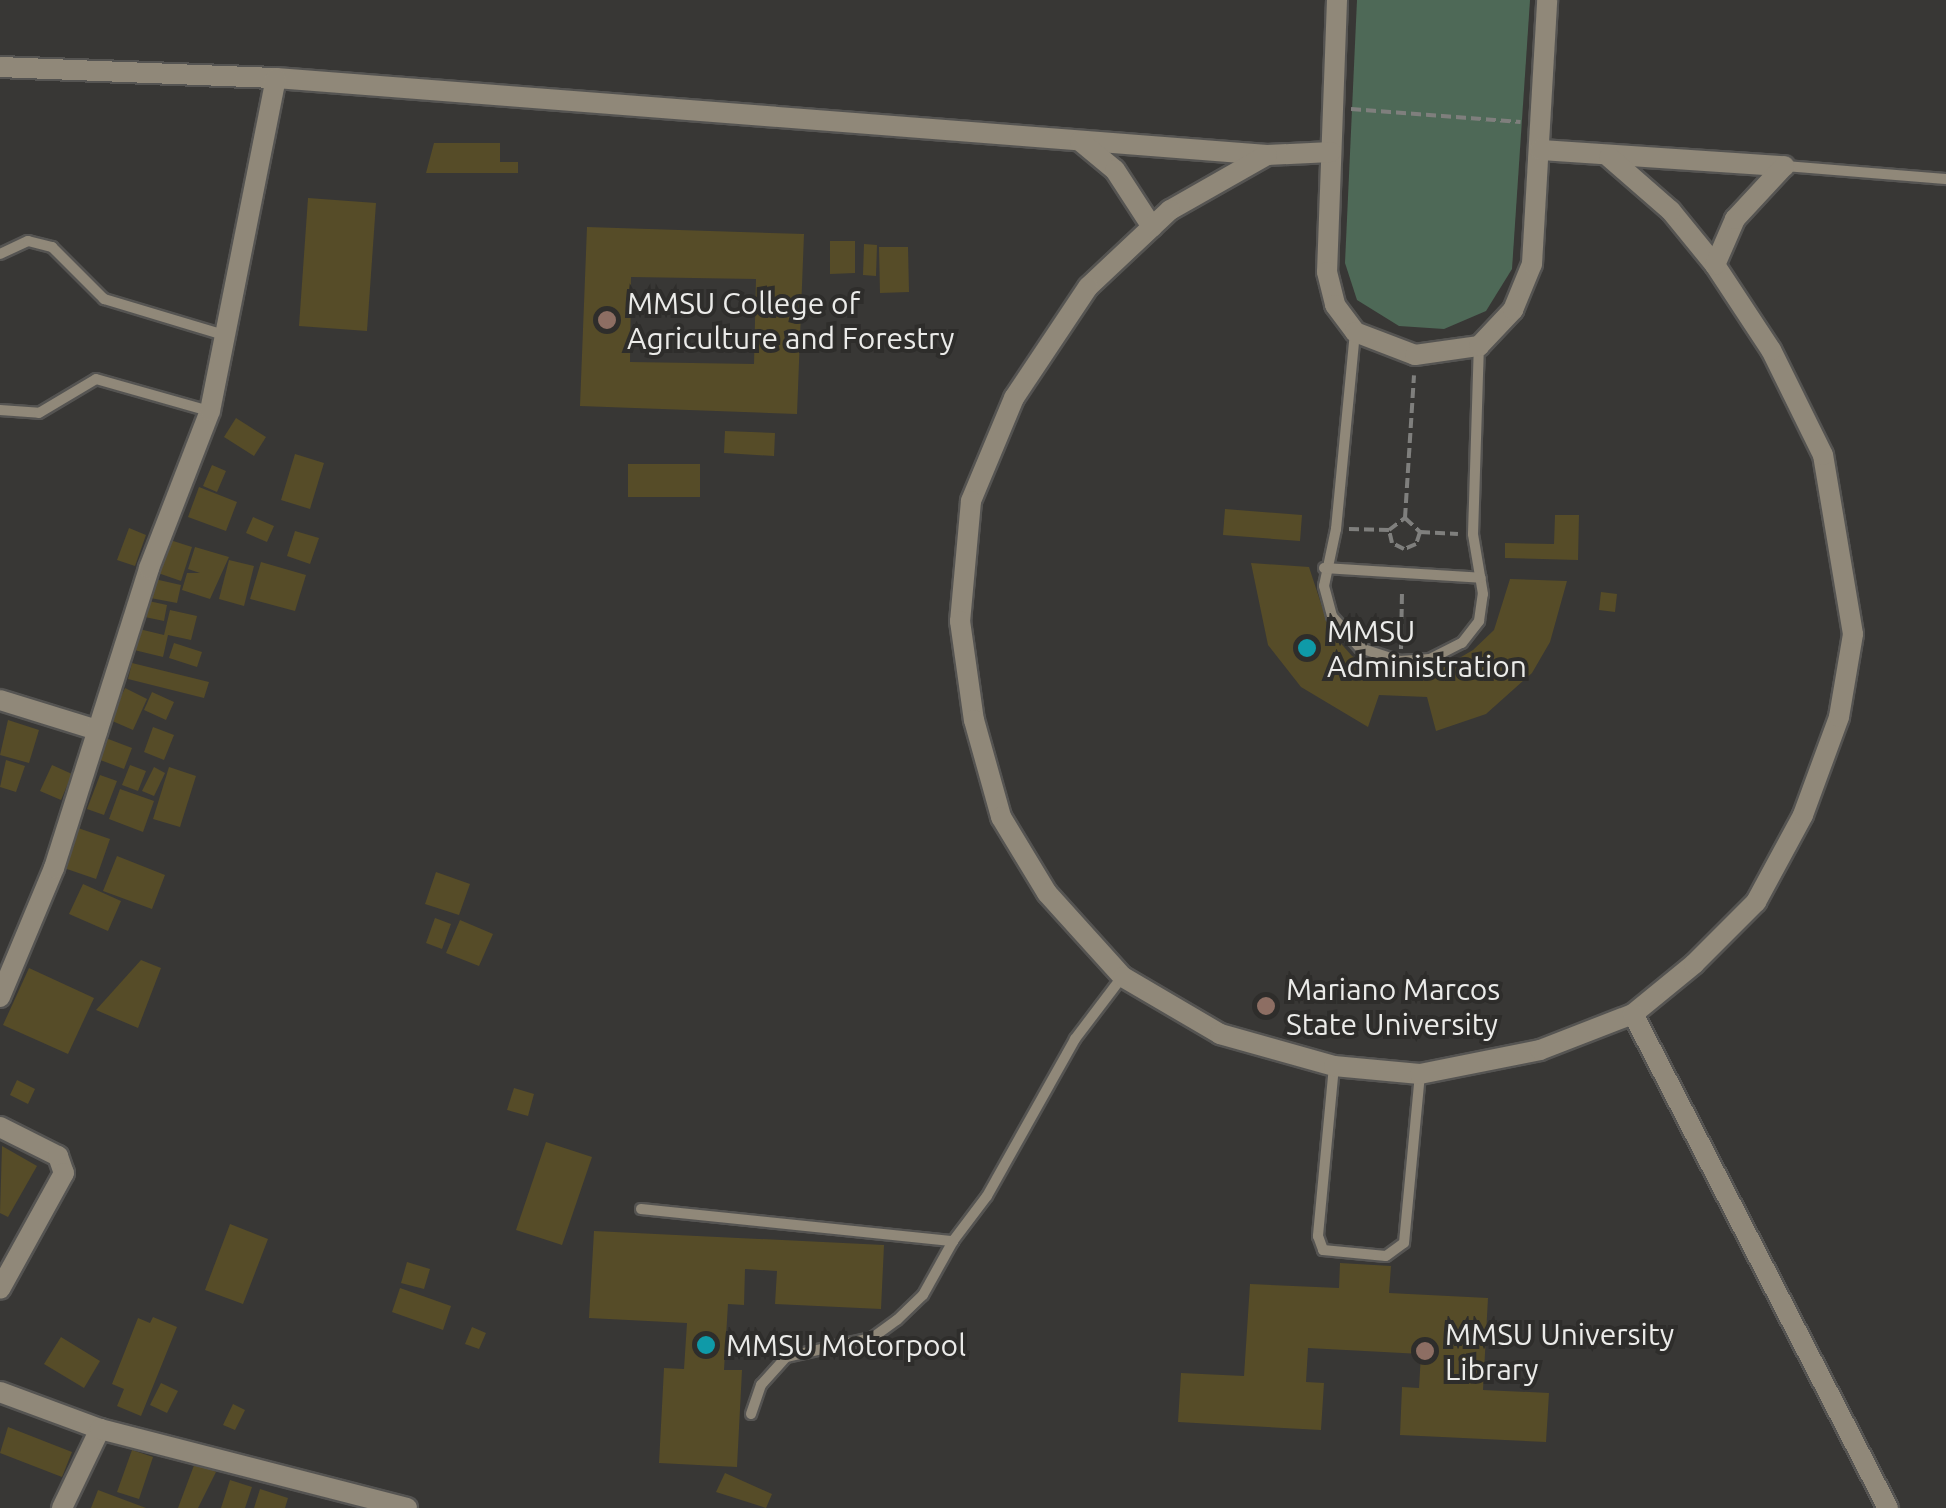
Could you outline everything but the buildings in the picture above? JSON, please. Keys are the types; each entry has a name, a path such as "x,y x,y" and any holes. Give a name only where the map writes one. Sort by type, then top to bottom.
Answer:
{"street":[{"path":"1337,0 1328,272 1335,305 1354,332 1416,355 1479,346 1514,310 1532,264 1547,0"},
{"path":"0,67 276,78 1267,155 1331,152"},
{"path":"0,997 54,868 148,568 210,411 276,78"},
{"path":"1080,141 1115,170 1152,227"},
{"path":"1540,150 1784,166"},
{"path":"1267,155 1152,227 1088,287 1014,398 971,501 960,621 974,720 1001,817 1047,892 1123,976 1220,1034 1334,1066 1420,1074 1540,1050 1634,1014 1756,902 1803,814 1839,717 1853,634 1824,455 1770,350 1716,265 1671,211 1609,156"},
{"path":"1716,265 1735,219 1784,166"},
{"path":"0,700 97,730"},
{"path":"1634,1014 1888,1508"},
{"path":"0,1127 58,1156 64,1173 0,1289"},
{"path":"0,1392 100,1430 407,1508"},
{"path":"62,1508 100,1430"}],"lane":[{"path":"1784,166 1946,179"},
{"path":"0,254 28,241 52,247 104,300 224,336"},
{"path":"1354,332 1336,529 1324,568 1332,616 1360,648 1400,661 1430,659 1462,644 1479,621 1481,578 1473,534 1479,346"},
{"path":"0,410 39,413 96,380 210,411"},
{"path":"1324,568 1481,578"},
{"path":"751,1414 761,1385 786,1356 872,1338 922,1295 953,1240 987,1196 1075,1039 1123,976"},
{"path":"1334,1066 1318,1236 1324,1250 1386,1256 1404,1243 1420,1074"},
{"path":"642,1209 953,1240"}],"path":[{"path":"1333,108 1541,123"},
{"path":"1336,529 1389,530 1405,518 1416,355"},
{"path":"1405,518 1420,532 1473,534"},
{"path":"1389,530 1392,543 1404,549 1416,544 1420,532"},
{"path":"1400,661 1404,549"}],"green space":[{"path":"1357,0 1530,0 1512,269 1486,311 1444,329 1399,326 1357,300 1345,263"}],"place":[{"name":"MMSU College of Agriculture and Forestry","path":"607,320"},
{"name":"MMSU Administration","path":"1307,648"},
{"name":"Mariano Marcos State University","path":"1266,1006"},
{"name":"MMSU Motorpool","path":"706,1345"},
{"name":"MMSU University Library","path":"1425,1351"}]}
